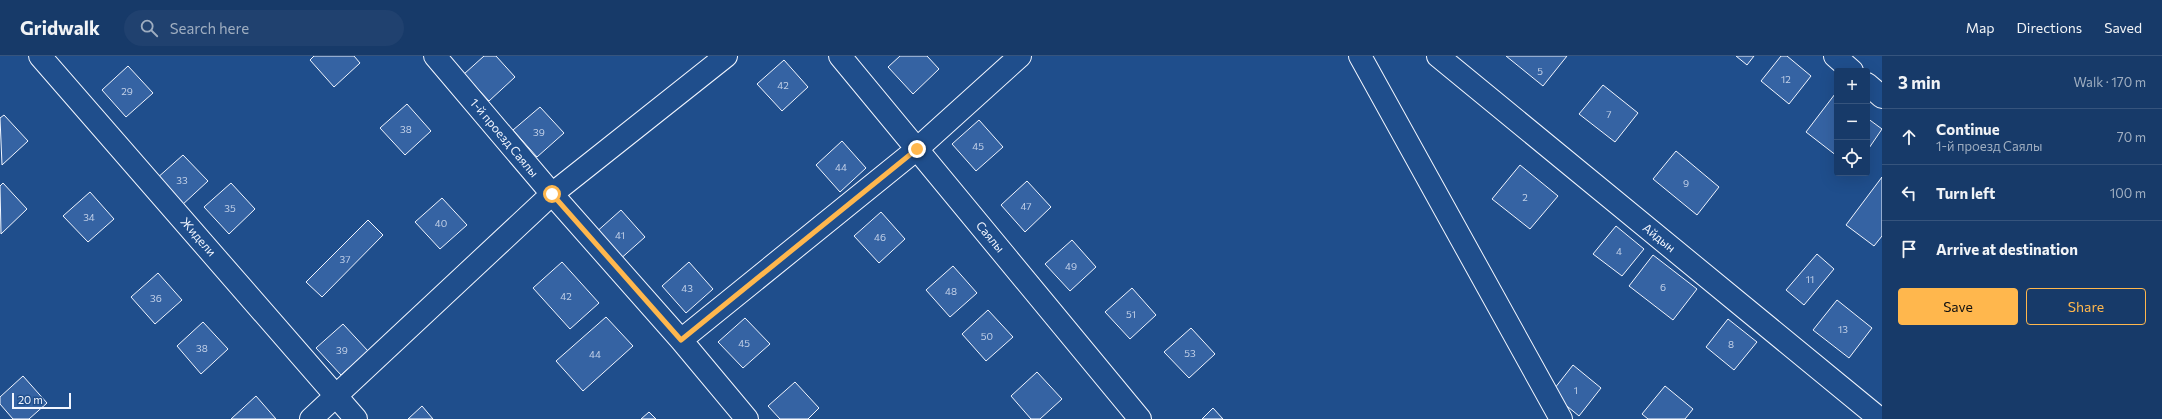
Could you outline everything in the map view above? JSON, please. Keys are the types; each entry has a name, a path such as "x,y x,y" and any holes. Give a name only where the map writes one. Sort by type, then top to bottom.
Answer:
{"street":[{"name":"Жидели","path":"40,56 356,419"},
{"name":"1-й проезд Саялы","path":"435,56 552,194 681,340 747,419"},
{"path":"311,419 552,194 726,56"},
{"name":"Саялы","path":"840,56 1140,419"},
{"path":"681,340 917,149 1020,56"},
{"path":"1360,56 1561,419"},
{"name":"Айдын","path":"1438,56 1880,419"},
{"path":"1835,56 1849,68"},
{"path":"1870,87 1882,97"}],"building":[{"path":"314,56 354,56 360,63 334,87 310,60"},
{"path":"484,56 496,56 515,77 489,101 464,74"},
{"path":"900,56 927,56 939,69 913,94 888,67"},
{"path":"1506,56 1567,56 1543,86"},
{"path":"1736,56 1754,56 1747,65"},
{"path":"1781,56 1787,56 1811,76 1789,104 1761,81"},
{"path":"784,60 808,87 782,111 757,84"},
{"path":"128,66 153,93 126,117 102,90"},
{"path":"1603,85 1638,113 1615,142 1579,114"},
{"path":"1834,95 1834,154 1806,132"},
{"path":"407,104 431,131 405,155 380,128"},
{"path":"540,107 564,133 537,157 513,130"},
{"path":"4,115 28,141 2,165 0,118"},
{"path":"979,120 1003,147 976,171 952,144"},
{"path":"1870,120 1882,129 1870,147"},
{"path":"842,141 866,168 840,192 816,165"},
{"path":"1676,151 1719,187 1697,215 1653,179"},
{"path":"183,155 208,181 181,206 156,179"},
{"path":"1520,165 1558,196 1530,229 1492,199"},
{"path":"1882,177 1882,236 1874,246 1846,225"},
{"path":"1027,181 1051,207 1025,232 1001,205"},
{"path":"3,183 27,209 1,234 0,186"},
{"path":"231,183 255,209 229,234 204,207"},
{"path":"90,192 114,219 88,242 63,216"},
{"path":"442,198 467,225 440,249 415,222"},
{"path":"621,210 645,237 618,261 594,234"},
{"path":"881,212 905,239 879,263 854,236"},
{"path":"368,220 383,235 322,297 306,282"},
{"path":"1616,226 1644,249 1622,276 1593,254"},
{"path":"1072,240 1096,267 1070,291 1045,264"},
{"path":"1817,254 1834,269 1804,305 1786,290"},
{"path":"1653,255 1697,289 1673,320 1629,286"},
{"path":"562,262 599,303 570,329 533,288"},
{"path":"689,262 713,289 686,313 662,286"},
{"path":"953,266 977,293 950,317 926,290"},
{"path":"158,273 182,300 155,324 131,297"},
{"path":"1132,288 1156,315 1130,339 1105,312"},
{"path":"1837,300 1872,328 1849,358 1813,330"},
{"path":"988,310 1013,337 986,361 962,334"},
{"path":"606,317 633,346 583,391 556,361"},
{"path":"745,318 770,344 743,368 718,342"},
{"path":"1728,319 1757,342 1734,370 1706,347"},
{"path":"203,322 228,349 201,374 177,346"},
{"path":"343,324 368,351 341,375 316,348"},
{"path":"1191,328 1215,354 1189,378 1164,352"},
{"path":"1573,365 1601,388 1579,416 1551,393"},
{"path":"1037,372 1062,399 1040,419 1031,419 1011,396"},
{"path":"23,376 47,403 29,419 13,419 0,404 0,397"},
{"path":"795,382 819,408 808,419 780,419 768,406"},
{"path":"1665,386 1693,409 1685,419 1648,419 1642,414"},
{"path":"256,396 276,419 231,419"},
{"path":"422,406 433,419 408,419"},
{"path":"1213,408 1223,419 1202,419"},
{"path":"649,412 656,419 641,419"}],"route":[{"path":"552,194 681,340 917,149"}]}
